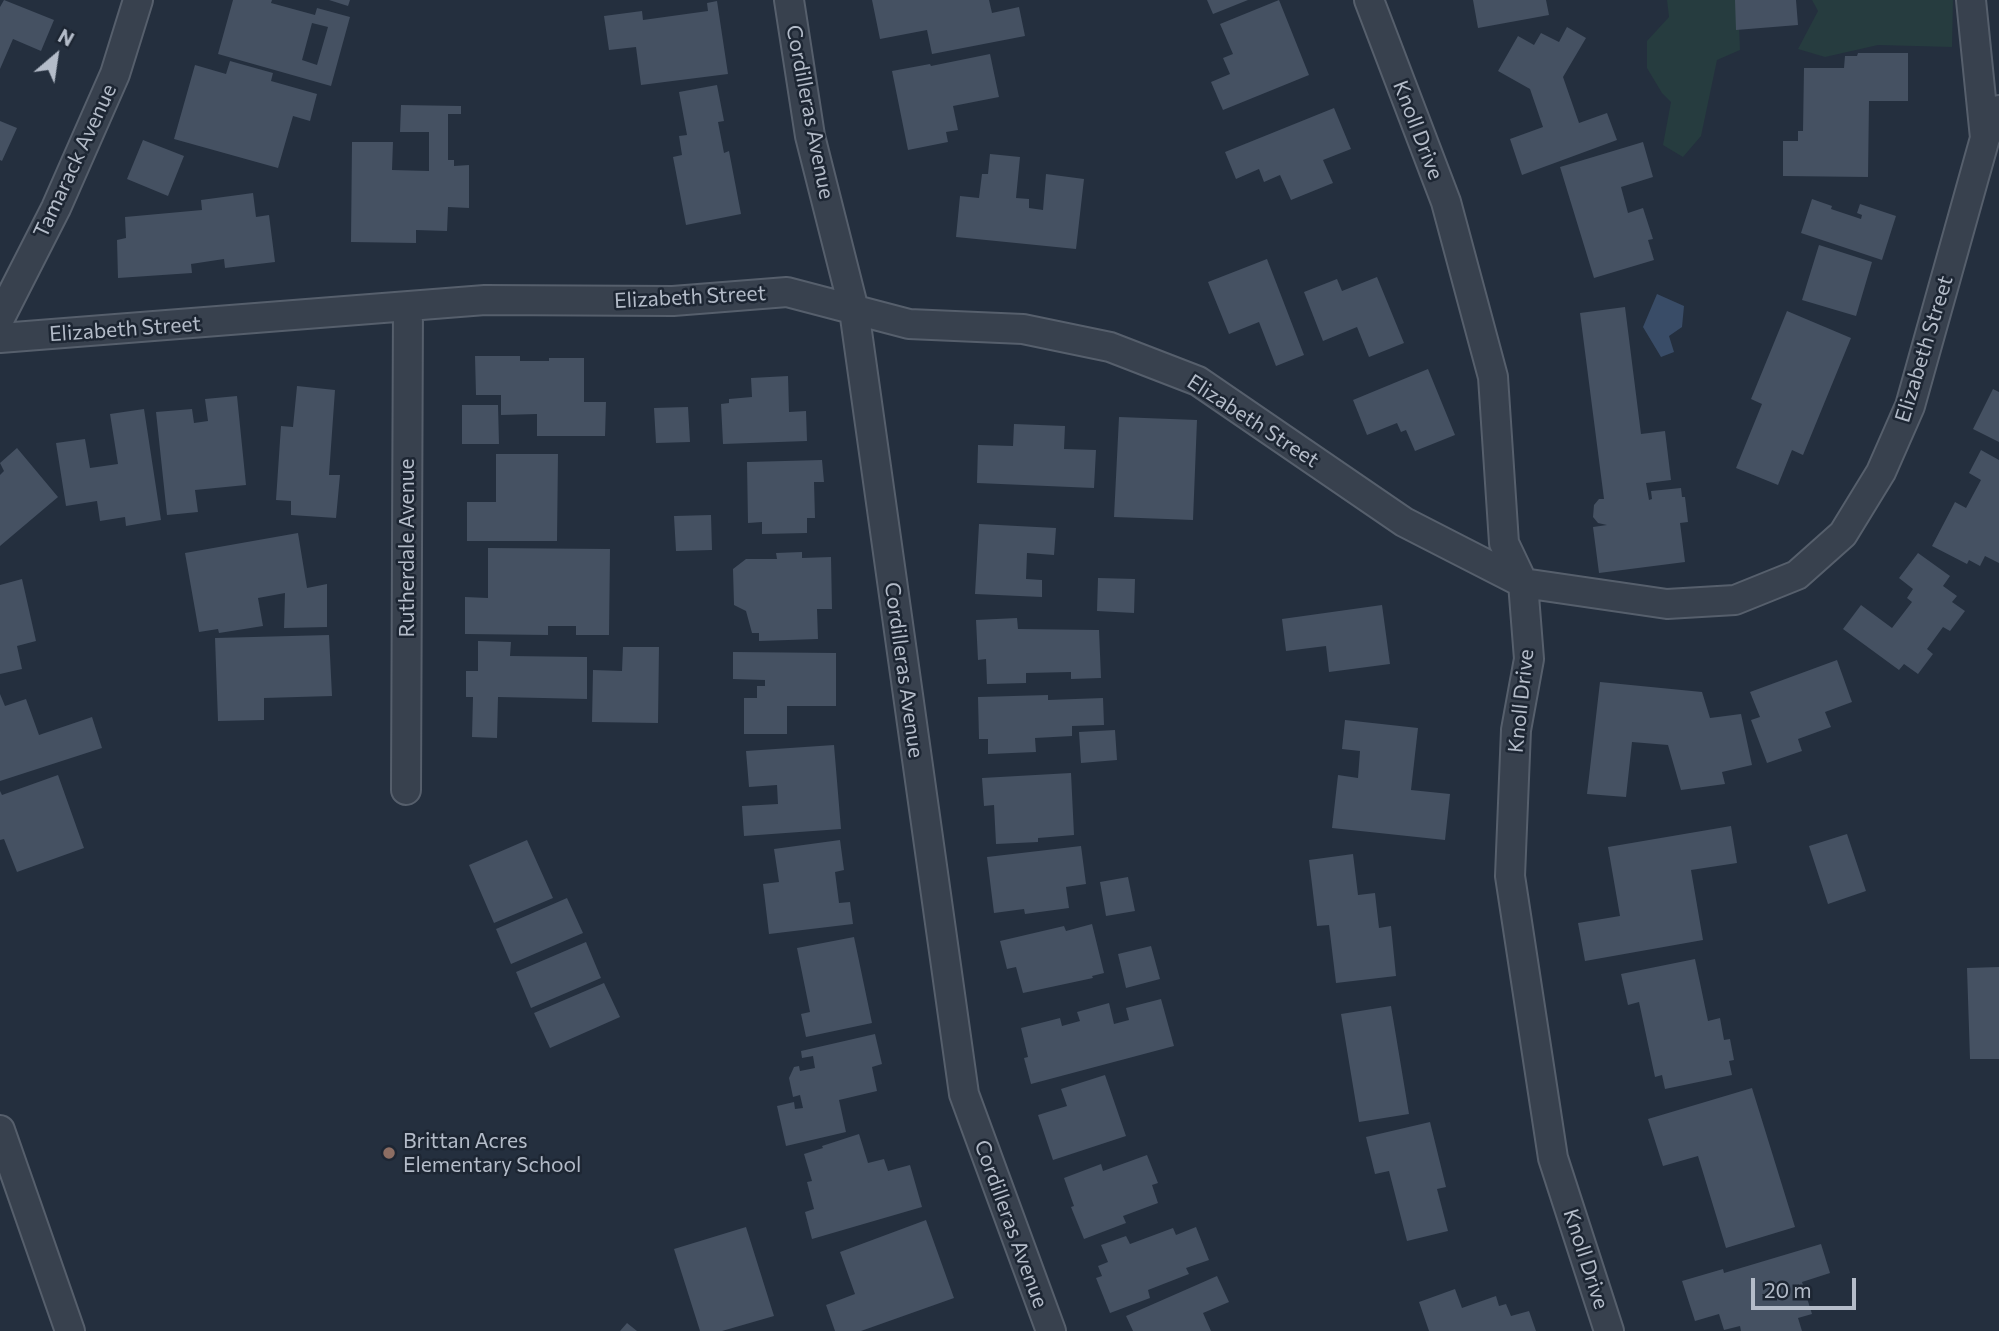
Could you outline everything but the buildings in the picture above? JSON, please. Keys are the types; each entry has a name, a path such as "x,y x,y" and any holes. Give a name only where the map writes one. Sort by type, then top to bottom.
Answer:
{"street":[{"name":"Tamarack Avenue","path":"0,318 56,208 115,74 138,0"},
{"name":"Cordilleras Avenue","path":"789,0 810,136 854,310 964,1094 1051,1331"},
{"name":"Knoll Drive","path":"1369,0 1446,202 1493,377 1504,543 1523,583 1529,659 1516,730 1510,876 1553,1158 1609,1331"},
{"path":"1971,0 1985,138"},
{"name":"Elizabeth Street","path":"0,338 485,300 673,301 787,292 909,324 1023,329 1110,347 1198,381 1404,522 1523,583 1667,604 1735,600 1797,575 1843,534 1881,472 1910,406 1985,138 1999,110"},
{"name":"Rutherdale Avenue","path":"406,790 408,306"},
{"path":"0,1130 70,1331"}],"green space":[{"path":"1667,0 1738,0 1740,50 1717,60 1701,136 1683,157 1663,145 1671,102 1662,93 1647,68 1647,41 1669,17"},
{"path":"1812,0 1953,0 1952,47 1878,45 1825,57 1798,49 1818,11"}],"water":[{"path":"1657,294 1684,306 1682,327 1669,336 1674,352 1661,357 1643,327"}],"place":[{"name":"Brittan Acres Elementary School","path":"389,1153"}]}
